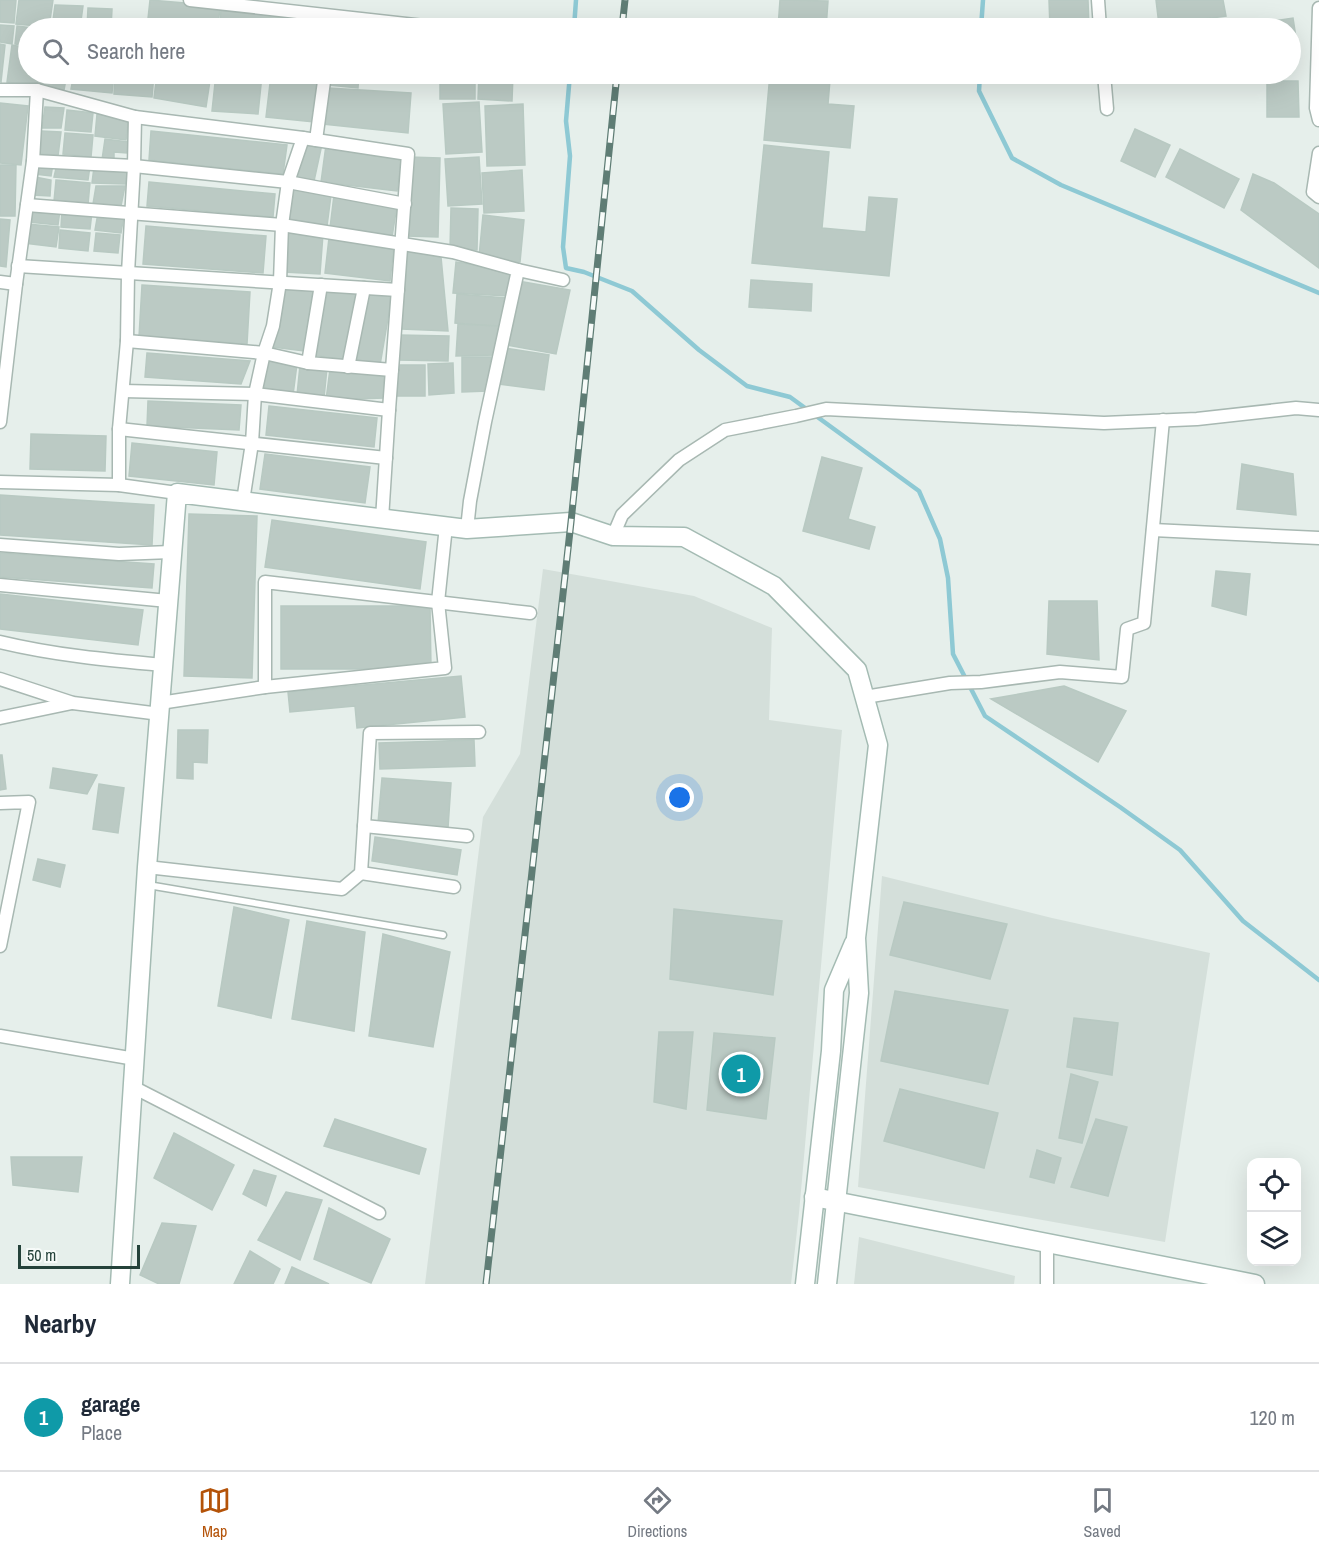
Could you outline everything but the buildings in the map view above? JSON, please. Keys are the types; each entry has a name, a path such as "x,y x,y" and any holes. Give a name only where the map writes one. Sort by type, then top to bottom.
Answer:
{"street":[{"path":"190,0 306,18"},
{"path":"1098,0 1099,18"},
{"path":"1319,8 1316,108 1319,120"},
{"path":"316,140 324,84"},
{"path":"1105,84 1107,109"},
{"path":"0,90 37,90 135,117 408,154 382,519"},
{"path":"0,422 15,284 33,161 37,90"},
{"path":"119,485 119,429 127,341 135,117"},
{"path":"243,501 252,443 255,394 273,326 280,282 282,225 288,182 303,138"},
{"path":"1319,153 1313,192 1319,197"},
{"path":"33,161 134,166 288,182 405,204"},
{"path":"27,205 282,225 453,252 563,280"},
{"path":"18,266 398,290"},
{"path":"467,529 485,422 518,270"},
{"path":"0,282 15,284"},
{"path":"308,363 321,285"},
{"path":"348,366 364,288"},
{"path":"127,341 264,353 308,363 392,370"},
{"path":"123,391 255,394 388,410"},
{"path":"613,536 622,515 680,460 725,430 826,409 1104,423 1197,419 1296,408 1319,410"},
{"path":"865,697 950,683 981,682 1060,672 1122,676 1127,629 1144,623 1163,420"},
{"path":"119,429 386,458"},
{"path":"0,482 119,485 467,529 571,522 613,536 684,537 774,586 857,670 878,745 856,938 859,993 827,1284"},
{"path":"120,1284 146,876 177,492"},
{"path":"0,679 73,703 160,709 265,687 445,668 438,602 446,526"},
{"path":"1153,530 1319,538"},
{"path":"0,545 119,554 171,552"},
{"path":"265,687 265,582 530,613"},
{"path":"0,585 168,601"},
{"path":"0,642 73,656 163,665"},
{"path":"0,718 73,703"},
{"path":"146,876 342,889 361,873 370,733 479,732"},
{"path":"0,803 29,802 5,893 0,946"},
{"path":"364,826 467,836"},
{"path":"361,873 454,887"},
{"path":"805,1284 831,1051 834,990 856,938"},
{"path":"0,1036 135,1059"},
{"path":"133,1087 380,1213"},
{"path":"814,1197 1255,1284"},
{"path":"1047,1244 1047,1284"}],"lane":[{"path":"146,876 443,935"}],"shaded area":[{"path":"543,569 694,596 772,628 769,720 842,730 791,1284 425,1284 483,817 520,754"},
{"path":"882,876 1052,918 1210,953 1165,1242 858,1187"},
{"path":"859,1237 1015,1276 1014,1284 854,1284"}],"waterway":[{"path":"575,18 576,0"},
{"path":"982,18 983,0"},
{"path":"569,84 566,121 570,156 563,247 566,268 584,272 632,291 699,350 747,386 790,397 919,491 940,539 948,578 953,654 985,716 1180,850 1243,921 1319,980"},
{"path":"979,84 979,91 1012,158 1061,185 1319,293"}],"railway":[{"path":"623,18 625,0"},
{"path":"486,1284 571,522 616,84"}],"place":[{"name":"garage","path":"741,1074"}]}
